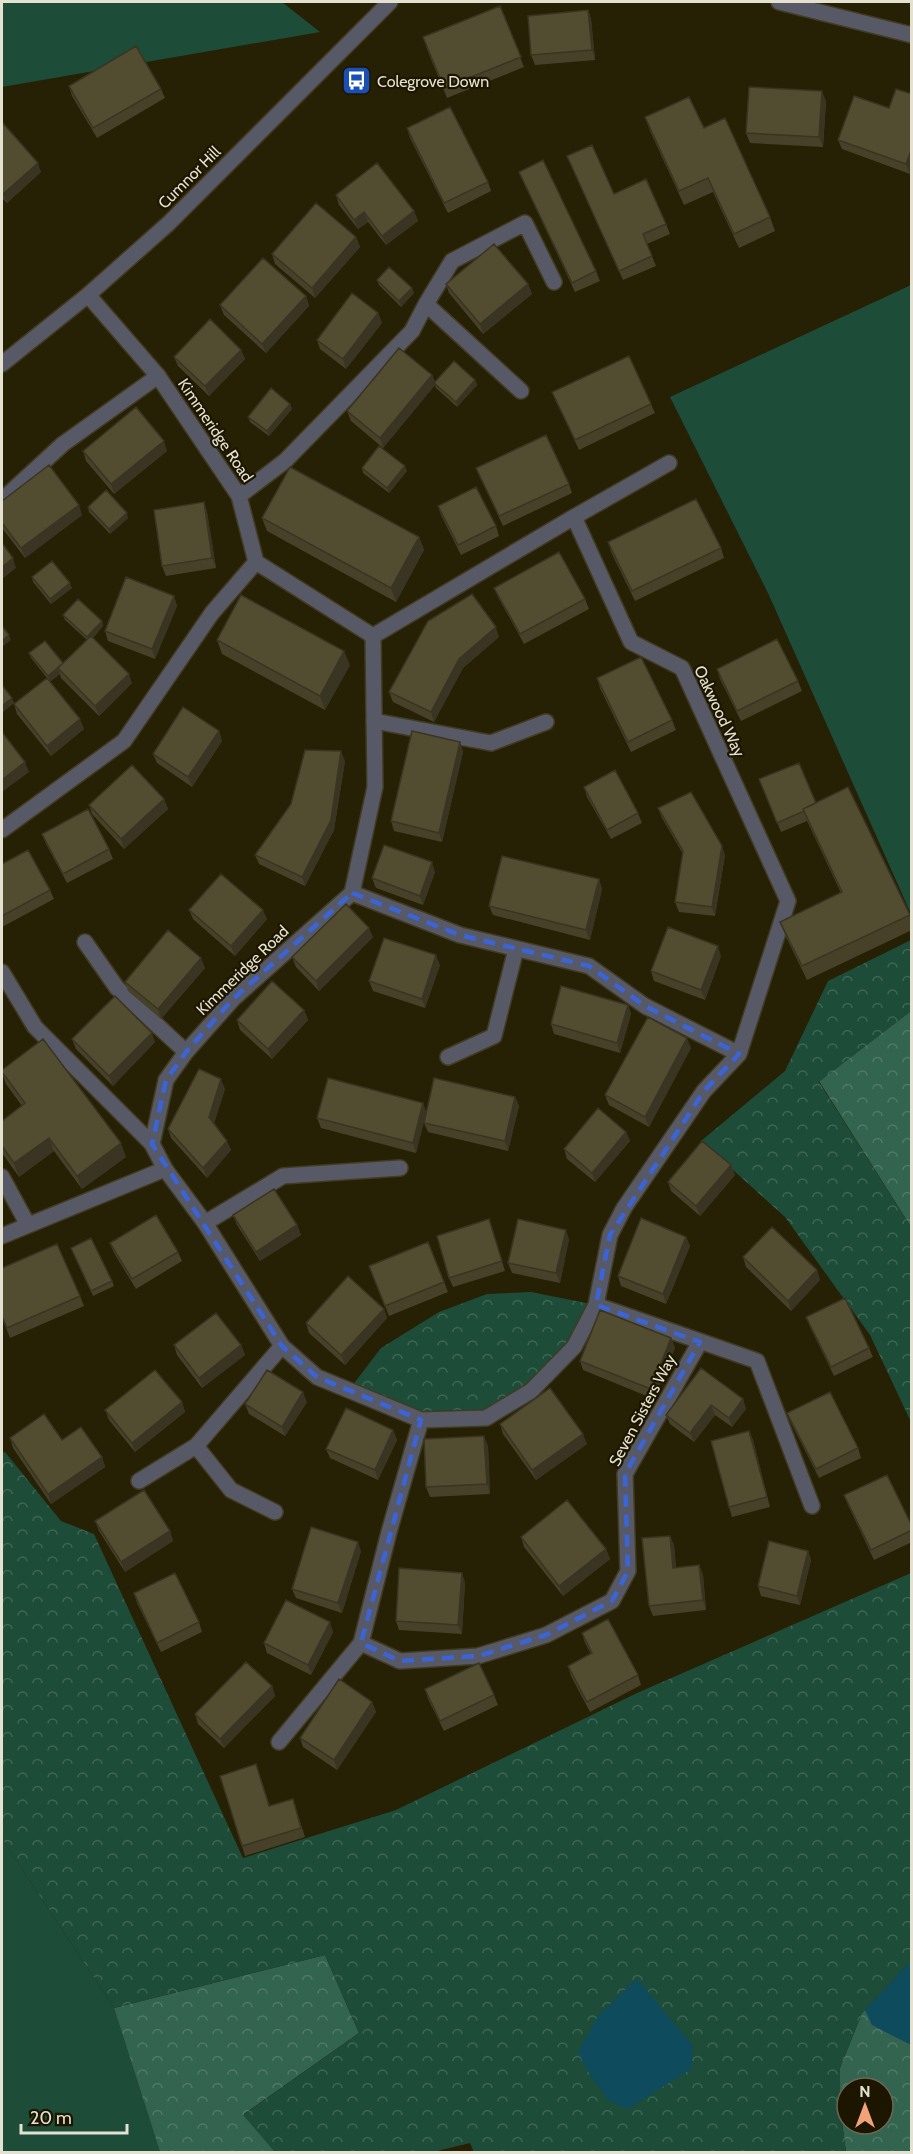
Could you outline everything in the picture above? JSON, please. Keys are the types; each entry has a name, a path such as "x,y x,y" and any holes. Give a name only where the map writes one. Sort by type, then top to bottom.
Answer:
{"street":[{"name":"Cumnor Hill","path":"2,364 88,295 169,223 390,2"},
{"path":"779,2 912,35"},
{"path":"239,496 285,461 412,331 452,261 525,224 554,282"},
{"name":"Kimmeridge Road","path":"88,295 158,376 239,496 256,562"},
{"path":"426,304 521,391"},
{"path":"2,500 63,444 158,376"},
{"path":"373,636 669,463"},
{"name":"Oakwood Way","path":"574,517 631,642 682,668 788,901 739,1054 704,1091 624,1208 610,1234 596,1305"},
{"path":"2,830 124,741 212,613 256,562 373,636"},
{"path":"373,636 375,787 352,893 460,936 589,966 645,1006 739,1054"},
{"path":"374,721 491,743 546,722"},
{"name":"Kimmeridge Road","path":"152,1144 166,1080 186,1052 233,999 352,893"},
{"path":"85,942 117,988 186,1052"},
{"path":"448,1057 494,1036 516,949"},
{"path":"2,972 34,1027 152,1144 165,1169 205,1223 282,1346 317,1377 421,1420 486,1418 531,1391 574,1347 596,1305"},
{"path":"205,1223 283,1176 400,1167"},
{"path":"2,1236 165,1169"},
{"path":"2,1177 28,1225"},
{"name":"Seven Sisters Way","path":"596,1305 757,1361 812,1506"},
{"name":"Seven Sisters Way","path":"361,1643 400,1661 478,1656 546,1635 612,1601 628,1571 626,1474 699,1342"},
{"path":"139,1481 196,1446 282,1346"},
{"path":"279,1743 361,1643 389,1532 421,1420"},
{"path":"196,1446 231,1490 275,1512"}],"highlighted area":[{"path":"352,893 460,935 589,966 645,1006 739,1054 704,1091 610,1235 596,1305 700,1342 625,1474 628,1571 612,1601 546,1635 478,1656 400,1661 361,1643 421,1420 317,1377 282,1346 152,1144 166,1080 186,1052 233,999"}],"green space":[{"path":"2,2 282,2 320,32 2,87"},
{"path":"911,285 911,914 768,593 670,397"},
{"path":"911,940 911,1011 819,1082 911,1227 911,1422 870,1335 785,1217 701,1141 785,1071 828,981"},
{"path":"911,1011 911,1227 819,1081"},
{"path":"531,1292 596,1305 574,1347 486,1418 421,1420 349,1390 381,1348 439,1312 487,1294"},
{"path":"5,1452 61,1521 94,1534 243,1858 396,1810 637,1693 911,1573 911,1963 862,2013 840,2068 840,2076 835,2076 835,2136 844,2136 846,2152 474,2152 470,2143 433,2152 275,2152 243,2115 359,2033 325,1955 114,2008 2,1839 2,1453"},
{"path":"2,1839 114,2008 160,2152 2,2152"},
{"path":"325,1955 359,2033 244,2114 275,2152 160,2152 114,2008"},
{"path":"911,1963 911,2152 846,2152 844,2136 895,2136 895,2076 840,2076 840,2068 862,2013"}],"water":[{"path":"912,1963 911,2045 872,2025 865,2010 908,1964"},
{"path":"635,1980 640,1982 693,2046 691,2069 628,2109 609,2101 590,2075 578,2052 598,2016"}],"building":[{"path":"500,6 521,57 444,88 423,37"},
{"path":"588,10 592,50 531,55 528,16"},
{"path":"136,46 161,89 93,128 69,86"},
{"path":"749,87 822,91 819,137 746,133"},
{"path":"896,89 912,94 912,148 906,164 838,140 854,96 889,108"},
{"path":"689,97 704,128 725,118 770,217 734,234 708,178 679,191 645,117"},
{"path":"450,107 488,182 444,203 407,128"},
{"path":"2,122 38,163 3,194 2,192"},
{"path":"592,145 614,194 646,179 666,224 643,234 652,256 619,271 567,156"},
{"path":"543,160 596,271 572,283 519,172"},
{"path":"377,163 414,211 382,236 364,212 354,220 336,195"},
{"path":"316,203 356,237 312,288 272,254"},
{"path":"494,244 528,284 480,324 446,284"},
{"path":"263,258 306,296 262,344 220,305"},
{"path":"389,267 412,288 399,301 377,280"},
{"path":"352,293 378,313 343,359 317,340"},
{"path":"210,319 241,350 205,386 174,357"},
{"path":"399,348 432,375 380,438 347,411"},
{"path":"629,356 651,404 575,440 552,392"},
{"path":"454,361 475,380 456,402 434,383"},
{"path":"271,388 290,404 267,431 248,417"},
{"path":"136,407 164,441 111,484 83,451"},
{"path":"546,435 569,484 499,516 476,468"},
{"path":"379,446 405,466 387,488 362,468"},
{"path":"49,465 79,505 21,548 2,523 2,501"},
{"path":"290,467 419,537 391,588 262,518"},
{"path":"476,487 496,526 458,545 438,506"},
{"path":"106,490 127,513 109,529 88,507"},
{"path":"696,499 721,548 632,591 608,542"},
{"path":"204,502 212,558 162,566 154,510"},
{"path":"2,543 13,558 2,567"},
{"path":"559,552 585,599 520,634 494,588"},
{"path":"52,561 70,583 50,599 32,577"},
{"path":"126,577 174,596 152,649 105,631"},
{"path":"472,594 496,627 459,659 431,712 389,692 428,621"},
{"path":"241,595 344,651 320,696 217,640"},
{"path":"78,599 102,621 87,637 63,615"},
{"path":"2,626 9,635 2,641"},
{"path":"91,636 129,674 95,706 58,668"},
{"path":"777,639 798,681 737,711 717,669"},
{"path":"45,641 63,663 48,676 29,653"},
{"path":"641,657 672,720 628,742 597,678"},
{"path":"47,678 80,719 47,746 14,704"},
{"path":"2,685 12,698 2,706"},
{"path":"183,707 219,731 188,777 153,754"},
{"path":"412,731 460,742 439,833 391,821"},
{"path":"2,732 25,762 2,780"},
{"path":"305,750 341,751 331,820 302,877 255,855 291,804"},
{"path":"799,763 816,803 777,823 759,779"},
{"path":"132,765 164,799 121,839 89,805"},
{"path":"615,770 638,813 607,830 584,787"},
{"path":"848,787 910,915 802,966 780,922 842,892 803,809"},
{"path":"691,792 722,846 712,907 675,902 683,851 658,808"},
{"path":"88,809 109,849 63,874 42,834"},
{"path":"384,845 432,862 420,896 372,878"},
{"path":"28,850 50,890 2,916 2,864"},
{"path":"502,856 599,879 586,930 489,906"},
{"path":"221,874 263,910 231,946 189,910"},
{"path":"346,904 369,928 316,981 292,957"},
{"path":"668,927 718,946 701,990 651,971"},
{"path":"168,930 201,958 158,1009 125,982"},
{"path":"384,938 436,955 422,999 369,981"},
{"path":"272,981 304,1010 268,1049 237,1020"},
{"path":"561,986 628,1005 617,1043 551,1024"},
{"path":"115,996 152,1033 109,1076 72,1039"},
{"path":"648,1017 687,1038 645,1117 605,1095"},
{"path":"43,1039 121,1143 77,1176 49,1138 14,1163 2,1146 2,1121 25,1103 2,1070"},
{"path":"199,1069 221,1079 209,1117 227,1141 203,1168 168,1129"},
{"path":"328,1078 423,1103 413,1143 317,1118"},
{"path":"434,1078 515,1097 505,1141 424,1123"},
{"path":"598,1108 626,1132 592,1173 564,1149"},
{"path":"702,1141 731,1165 696,1206 668,1182"},
{"path":"274,1189 297,1225 256,1252 233,1215"},
{"path":"156,1215 178,1252 132,1279 110,1243"},
{"path":"641,1218 686,1237 663,1294 618,1276"},
{"path":"489,1219 502,1261 449,1278 437,1236"},
{"path":"518,1219 566,1230 556,1273 508,1263"},
{"path":"772,1227 817,1270 788,1301 743,1257"},
{"path":"91,1238 112,1281 91,1291 71,1248"},
{"path":"428,1242 444,1282 385,1306 369,1266"},
{"path":"57,1244 80,1296 7,1328 2,1316 2,1268"},
{"path":"348,1276 384,1309 341,1355 306,1323"},
{"path":"845,1298 869,1348 831,1367 806,1317"},
{"path":"600,1310 671,1338 651,1389 580,1361"},
{"path":"216,1313 241,1345 199,1378 174,1345"},
{"path":"701,1368 743,1399 729,1418 711,1405 690,1433 666,1415"},
{"path":"155,1370 182,1402 132,1443 105,1410"},
{"path":"267,1370 303,1392 282,1427 245,1404"},
{"path":"550,1388 583,1434 532,1470 500,1424"},
{"path":"830,1392 858,1448 816,1469 787,1413"},
{"path":"346,1408 393,1430 375,1470 326,1449"},
{"path":"44,1414 62,1440 81,1427 102,1457 48,1494 10,1438"},
{"path":"749,1431 767,1497 729,1507 711,1441"},
{"path":"484,1436 487,1484 426,1487 424,1439"},
{"path":"887,1475 912,1530 871,1550 844,1495"},
{"path":"144,1490 170,1531 121,1562 95,1521"},
{"path":"567,1500 606,1549 559,1586 521,1537"},
{"path":"311,1527 358,1542 338,1603 292,1589"},
{"path":"670,1536 673,1568 699,1565 703,1600 649,1606 642,1538"},
{"path":"769,1541 808,1551 797,1596 758,1586"},
{"path":"399,1568 462,1573 458,1625 396,1621"},
{"path":"175,1573 199,1622 157,1643 134,1593"},
{"path":"286,1600 330,1622 308,1665 264,1643"},
{"path":"608,1619 638,1675 587,1702 568,1666 592,1653 582,1633"},
{"path":"246,1662 272,1686 220,1739 195,1714"},
{"path":"479,1663 494,1695 440,1721 425,1689"},
{"path":"339,1679 372,1702 334,1760 300,1738"},
{"path":"256,1764 269,1806 293,1799 301,1828 242,1846 220,1776"}],"place":[{"name":"Colegrove Down","path":"356,81"}]}
